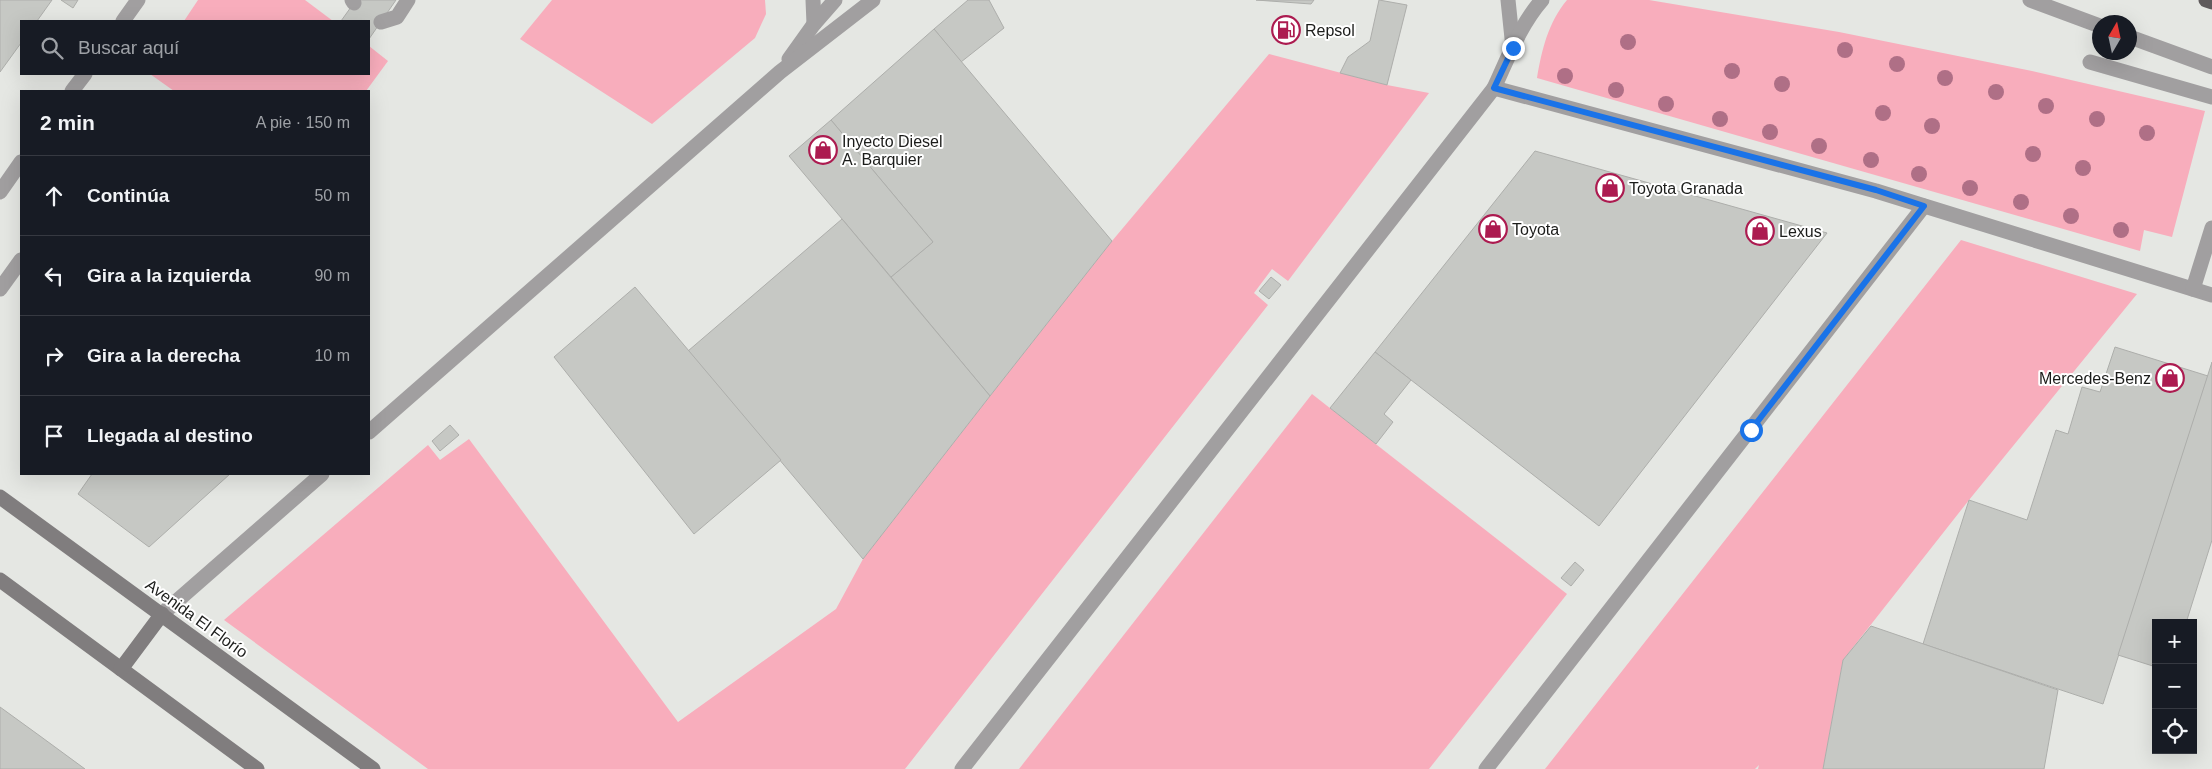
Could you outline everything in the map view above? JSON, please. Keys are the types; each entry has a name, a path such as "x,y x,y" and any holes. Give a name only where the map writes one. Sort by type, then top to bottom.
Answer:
{"highway":[{"path":"2206,0 2212,2"}],"main road":[{"name":"Avenida El Florío","path":"0,497 373,769"},
{"path":"0,580 257,769"},
{"path":"121,669 162,614"}],"street":[{"path":"124,20 138,0"},
{"path":"381,22 397,17 408,0"},
{"path":"813,0 814,24"},
{"path":"780,72 814,24 835,0"},
{"path":"370,431 780,72 874,0"},
{"path":"1508,0 1513,48"},
{"path":"962,769 1494,88 1513,48 1535,8 1542,0"},
{"path":"2030,0 2092,23"},
{"path":"2137,40 2212,67"},
{"path":"2090,62 2212,96"},
{"path":"73,90 84,75"},
{"path":"1494,88 1866,188 2212,295"},
{"path":"0,192 20,163"},
{"path":"1486,769 1924,206"},
{"path":"2193,289 2212,228"},
{"path":"0,289 20,261"},
{"path":"162,614 321,475"}],"shaded area":[{"path":"198,0 305,0 332,20 185,20"},
{"path":"552,0 765,0 766,14 755,38 652,124 520,39"},
{"path":"1567,0 1649,0 1839,32 2032,71 2205,111 2172,237 2144,230 2140,251 1537,78 1550,27"},
{"path":"370,47 388,61 367,90 173,90 151,75 370,75"},
{"path":"1269,54 1387,85 1429,93 1288,281 1272,269 1254,293 1268,305 905,769 428,769 224,620 428,445 440,460 469,439 678,722 836,609 863,559 990,396 1112,241"},
{"path":"1961,240 2137,294 1969,500 1843,660 1823,769 1758,769 1759,765 1755,769 1545,769"},
{"path":"1312,394 1567,594 1429,769 1019,769"}],"building":[{"path":"0,0 52,0 38,20 20,20 20,44 0,72"},
{"path":"61,0 78,0 73,8"},
{"path":"356,0 396,0 370,38 370,20 342,20"},
{"path":"968,0 989,0 1004,28 961,62 934,29"},
{"path":"1256,0 1314,0 1311,4"},
{"path":"1379,0 1407,5 1387,85 1340,73 1348,57 1370,41"},
{"path":"934,29 1112,241 990,396 891,277 933,242 831,120"},
{"path":"831,120 933,242 891,277 789,156"},
{"path":"1535,151 1827,233 1599,526 1375,352"},
{"path":"842,219 990,396 863,559 688,351"},
{"path":"1271,277 1281,285 1269,299 1259,291"},
{"path":"635,287 781,460 694,534 554,357"},
{"path":"2115,347 2208,376 2103,704 1923,644 1969,500 2027,520 2056,430 2068,434 2082,387 2100,392"},
{"path":"1375,352 1411,380 1384,414 1393,422 1376,444 1330,408"},
{"path":"2212,362 2212,540 2187,619 2152,619 2152,666 2118,655"},
{"path":"450,425 459,435 440,451 432,441"},
{"path":"91,475 229,475 149,547 78,494"},
{"path":"1575,562 1584,570 1571,586 1561,578"},
{"path":"1871,626 2058,690 2044,769 1823,769 1843,660"},
{"path":"0,707 40,736 85,769 0,769"}],"place":[{"name":"Repsol","path":"1286,30"},
{"name":"Inyecto Diesel A. Barquier","path":"823,150"},
{"name":"Toyota Granada","path":"1610,188"},
{"name":"Toyota","path":"1493,229"},
{"name":"Lexus","path":"1760,231"},
{"name":"Mercedes-Benz","path":"2170,378"}],"route":[{"path":"1513,48 1494,88 1545,100 1876,190 1924,206 1751,430"}]}
